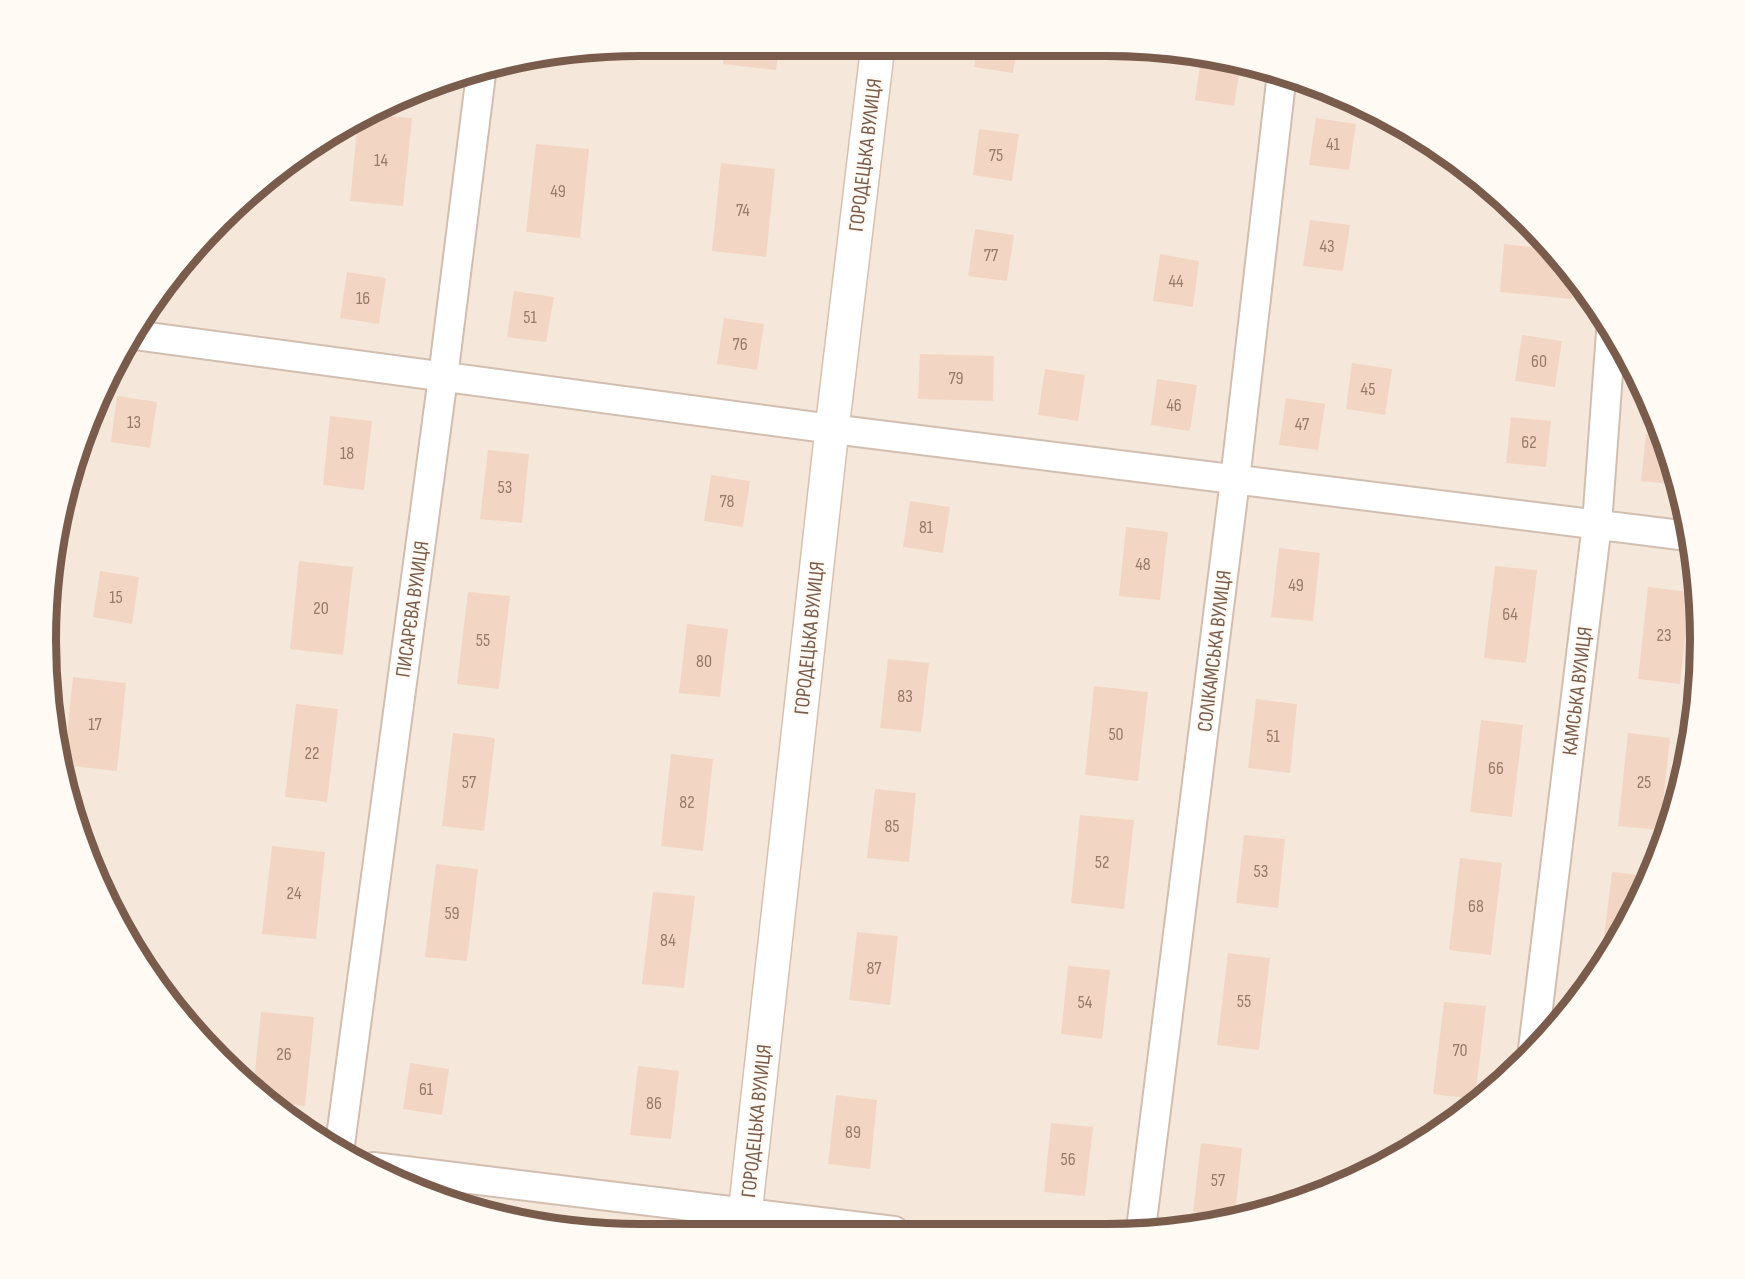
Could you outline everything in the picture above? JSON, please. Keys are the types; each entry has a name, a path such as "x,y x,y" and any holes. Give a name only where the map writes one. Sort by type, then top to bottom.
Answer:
{"main road":[{"name":"ГОРОДЕЦЬКА ВУЛИЦЯ","path":"745,1222 832,429 877,56"}],"street":[{"name":"ПИСАРЄВА ВУЛИЦЯ","path":"340,1141 443,377 481,77"},
{"name":"СОЛІКАМСЬКА ВУЛИЦЯ","path":"1142,1222 1235,480 1281,82"},
{"path":"141,336 832,429 1680,535"},
{"name":"КАМСЬКА ВУЛИЦЯ","path":"1535,1035 1597,524 1610,346"},
{"path":"398,1171 745,1222 778,1224"}],"shaded area":[{"path":"1106,56 1182,60 1219,67 1293,86 1364,116 1398,134 1461,176 1491,200 1545,254 1591,315 1611,348 1629,381 1659,452 1670,488 1685,563 1690,640 1688,678 1685,716 1670,791 1659,827 1629,898 1611,932 1569,995 1545,1025 1491,1079 1430,1125 1398,1145 1329,1179 1257,1204 1182,1219 1106,1224 640,1224 563,1219 526,1212 488,1204 416,1179 347,1145 284,1103 254,1079 200,1025 154,964 134,932 100,863 75,791 60,716 56,640 60,563 75,488 100,416 134,347 176,284 200,254 254,200 284,176 347,134 416,100 452,86 526,67 563,60 601,57"}],"building":[{"path":"724,56 778,56 776,70 723,64"},
{"path":"976,56 1015,56 1013,73 974,67"},
{"path":"1200,63 1240,71 1234,106 1195,100"},
{"path":"382,115 412,118 403,206 350,201 357,129"},
{"path":"1316,118 1356,124 1349,170 1309,165"},
{"path":"979,129 1019,134 1012,181 973,175"},
{"path":"536,144 589,149 580,238 526,232"},
{"path":"721,163 775,169 766,257 712,251"},
{"path":"1310,220 1350,225 1343,271 1303,266"},
{"path":"975,229 1014,235 1007,281 968,276"},
{"path":"1504,244 1539,248 1573,290 1572,299 1500,292"},
{"path":"1160,254 1199,261 1193,307 1153,301"},
{"path":"347,272 386,278 379,324 340,318"},
{"path":"180,280 178,290 172,290"},
{"path":"514,291 554,297 546,342 507,337"},
{"path":"724,318 764,324 757,370 717,364"},
{"path":"1522,335 1562,341 1555,387 1515,381"},
{"path":"920,354 994,356 993,401 918,399"},
{"path":"1352,363 1392,369 1385,415 1346,409"},
{"path":"1045,369 1085,375 1078,421 1038,415"},
{"path":"1157,379 1197,385 1190,431 1151,425"},
{"path":"117,396 157,402 150,448 111,442"},
{"path":"1286,398 1325,404 1318,450 1279,445"},
{"path":"330,416 372,421 364,490 323,485"},
{"path":"1511,417 1551,421 1546,467 1506,463"},
{"path":"1646,434 1652,435 1669,484 1641,481"},
{"path":"488,450 529,454 522,523 480,519"},
{"path":"711,475 750,481 743,527 704,521"},
{"path":"910,501 950,507 943,553 903,547"},
{"path":"1126,527 1168,532 1160,600 1119,596"},
{"path":"1279,548 1320,553 1313,621 1271,617"},
{"path":"299,561 353,567 343,655 290,649"},
{"path":"1495,566 1537,570 1526,663 1484,658"},
{"path":"100,571 139,577 132,624 93,617"},
{"path":"1648,587 1687,592 1688,607 1680,684 1638,679"},
{"path":"468,592 510,596 499,689 457,684"},
{"path":"687,624 728,629 720,697 679,693"},
{"path":"888,659 929,663 921,732 880,728"},
{"path":"73,677 126,683 117,771 70,766 66,747"},
{"path":"1094,686 1148,692 1138,781 1085,775"},
{"path":"1256,699 1297,704 1290,773 1248,768"},
{"path":"296,704 338,709 327,802 285,797"},
{"path":"1481,720 1523,725 1512,817 1470,812"},
{"path":"453,733 495,738 484,831 442,826"},
{"path":"1628,733 1670,738 1661,820 1658,830 1618,826"},
{"path":"671,754 713,759 703,851 661,846"},
{"path":"875,789 916,793 909,862 867,858"},
{"path":"1080,815 1134,820 1124,909 1071,903"},
{"path":"1244,835 1285,839 1278,908 1236,903"},
{"path":"272,846 325,852 316,939 262,934"},
{"path":"1460,858 1502,863 1491,955 1449,950"},
{"path":"436,864 478,869 467,961 425,957"},
{"path":"1612,872 1639,875 1629,898 1603,944"},
{"path":"653,892 695,896 684,988 642,984"},
{"path":"857,932 898,936 890,1005 849,1000"},
{"path":"1228,953 1270,958 1259,1050 1217,1045"},
{"path":"1068,966 1110,970 1102,1039 1061,1034"},
{"path":"1444,1002 1486,1006 1476,1091 1467,1098 1433,1094"},
{"path":"261,1012 314,1017 305,1106 285,1104 254,1079"},
{"path":"410,1063 449,1069 442,1115 403,1109"},
{"path":"638,1066 679,1071 671,1139 630,1135"},
{"path":"836,1095 877,1100 870,1169 828,1164"},
{"path":"1051,1123 1093,1127 1085,1196 1044,1192"},
{"path":"1201,1143 1242,1148 1236,1208 1212,1213 1193,1212"}]}
